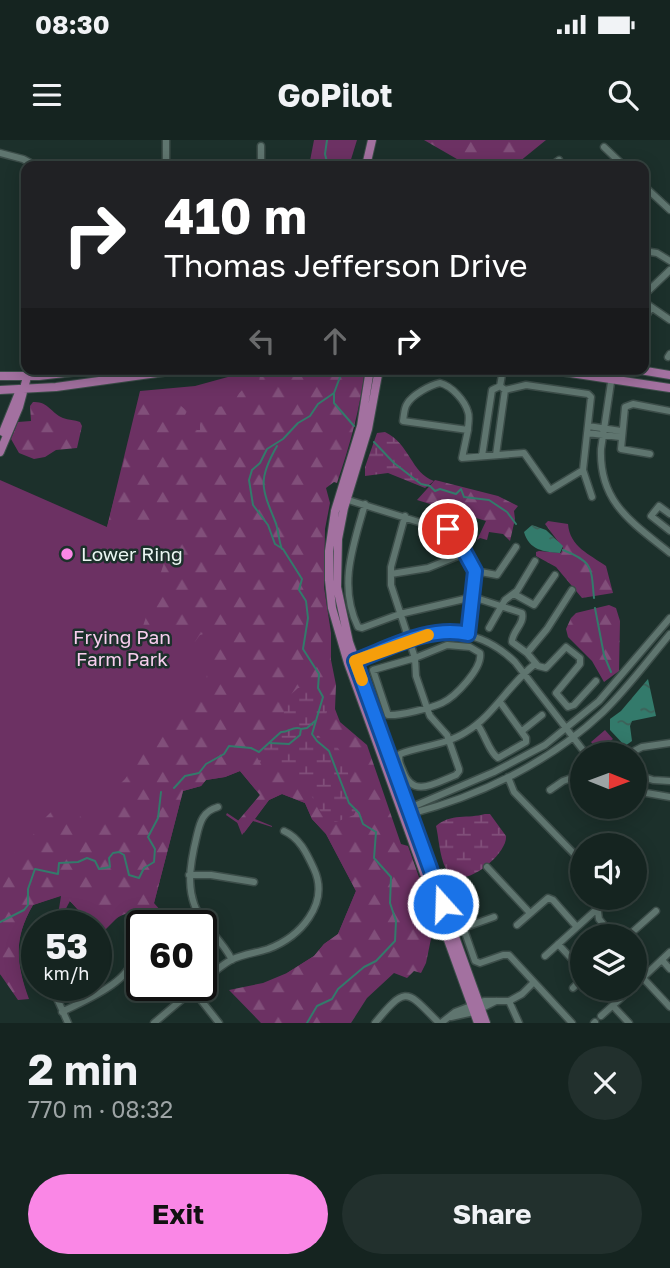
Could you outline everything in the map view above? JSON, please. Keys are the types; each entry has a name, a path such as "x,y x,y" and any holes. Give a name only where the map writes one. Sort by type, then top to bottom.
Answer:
{"main road":[{"path":"367,161 372,140"},
{"path":"649,371 670,374"},
{"path":"0,376 21,374"},
{"path":"0,452 27,375"},
{"path":"0,390 71,386 145,375"},
{"path":"369,375 358,437 331,534 329,580 334,619 407,812 476,1008 478,1023"},
{"path":"342,498 367,434 378,375"},
{"path":"617,375 670,388"},
{"path":"0,439 22,390"},
{"path":"476,1008 486,1023"}],"street":[{"path":"166,140 166,161"},
{"path":"261,146 261,161"},
{"path":"604,146 619,161"},
{"path":"0,153 27,161"},
{"path":"649,191 670,210"},
{"path":"649,252 670,261"},
{"path":"649,290 670,270"},
{"path":"649,311 651,308 670,320"},
{"path":"496,455 503,375"},
{"path":"613,375 600,461 611,496 626,517 668,549"},
{"path":"468,430 403,421 407,404 433,384 445,384 453,389 468,410 468,430 462,458 524,453 551,490 583,470"},
{"path":"482,456 492,390 526,385 588,394 592,399 583,470 592,497"},
{"path":"650,454 621,449 625,407 629,405 670,411"},
{"path":"588,430 621,434"},
{"path":"342,498 448,529 456,536 475,571 468,634"},
{"path":"365,504 348,568 350,607 358,627 473,597 502,605 523,615 523,620 511,638 540,668 546,668 566,647 580,658 580,664 556,693 570,708 596,681"},
{"path":"670,514 659,506 651,516 670,531"},
{"path":"405,516 391,574 394,599 410,641 416,676 430,716 445,732 449,740 459,769 458,774 420,788 410,785 399,761 400,754 449,740 463,734 500,702 510,687 535,664"},
{"path":"475,571 497,575 516,547"},
{"path":"391,574 428,568 465,553"},
{"path":"489,628 502,605 514,594 535,561"},
{"path":"514,594 534,605 555,575"},
{"path":"527,653 547,629 572,590"},
{"path":"407,812 533,753 566,729 610,690 670,618"},
{"path":"352,662 439,633 468,634 484,639 498,647 523,673 577,742"},
{"path":"407,812 508,778 540,760 573,737 620,694 670,634"},
{"path":"447,645 470,647 478,651 481,656 475,671 451,697 427,708 390,716 373,670 415,659 447,645"},
{"path":"477,724 487,737 494,755 499,758 526,743 527,738 500,702"},
{"path":"522,731 542,715"},
{"path":"648,746 670,743"},
{"path":"508,778 514,792 570,850"},
{"path":"648,778 670,781"},
{"path":"550,790 570,779"},
{"path":"648,793 670,797"},
{"path":"218,807 206,813 200,824 189,874 191,894 198,913 232,960"},
{"path":"217,971 232,960 284,942 302,928 315,909 319,890 315,872 298,841 284,831"},
{"path":"487,867 530,914"},
{"path":"189,874 254,882"},
{"path":"446,878 477,962 506,954 572,1023"},
{"path":"517,926 546,899 551,899 574,924"},
{"path":"578,924 596,910"},
{"path":"641,924 656,911"},
{"path":"463,928 494,918"},
{"path":"545,956 570,932"},
{"path":"558,944 570,957"},
{"path":"647,974 670,952"},
{"path":"662,960 670,969"},
{"path":"62,1012 119,980 126,970"},
{"path":"647,978 669,1003"},
{"path":"375,1023 405,994 413,997 440,1023 496,1001 509,1001 534,982"},
{"path":"58,1001 68,1023"},
{"path":"154,1023 180,1001"},
{"path":"207,1001 219,1023"},
{"path":"509,1001 519,1023"},
{"path":"597,1021 618,1001"},
{"path":"612,1006 629,1023"}],"green space":[{"path":"314,140 357,140 351,161 310,161"},
{"path":"424,140 546,140 520,161 460,161"},
{"name":"Frying Pan Farm Park","path":"235,375 292,375 314,750 392,925 261,1023 287,973 314,956 338,934 356,891 326,834 312,819 305,803 282,794 269,800 255,819 272,827 253,821 244,833 239,824 226,815 227,813 239,821 260,795 240,771 206,780 201,786 183,791 154,903 160,910 126,910 126,913 121,914 112,923 112,910 78,910 70,901 65,910 59,910 61,896 33,905 30,910 21,910 21,990 0,974 0,480 107,527 140,391 195,386"},
{"path":"260,375 364,375 342,469 337,483 334,482 326,488 330,503 325,529 324,587 336,685 335,709 340,722 367,745 401,844 408,846 437,928 433,929 426,963 421,973 414,971 407,978 394,973 367,998 351,1023 261,1023 229,990 263,983 287,973 314,956 338,934 356,891 326,834 312,819 305,803 282,794 269,800 242,835 237,822 260,795 240,771 206,780 201,786 183,791 154,903 136,910 126,910 126,914 112,921 112,910 78,910 70,901 66,889 62,895 33,905 30,910 21,910 21,1000 18,1000 0,974 0,870 16,851 29,848 30,854 34,853 33,835 54,809 61,812 68,805 95,829 95,818 115,797 114,790 125,779 179,703 204,693 213,637 211,632 200,635 194,643 142,629 172,539 160,520 107,527 140,392 145,392 160,409 175,401 187,411 184,417 149,418 145,421 152,425 163,421 174,422 200,430 200,422 212,417 216,407 234,405 240,392 259,381"},
{"path":"33,402 46,405 63,418 80,422 82,426 77,448 56,450 45,457 34,459 19,453 11,439 18,422 31,421 30,406"},
{"path":"385,432 400,444 420,472 434,481 425,488 388,473 365,476 365,467 377,433"},
{"path":"435,480 498,496 518,506 514,511 510,541 503,534 489,532 487,540 477,540 486,521 417,500"},
{"path":"548,521 568,524 576,544 606,566 613,593 582,598 556,567 536,556 539,551 561,553 563,548 545,524"},
{"path":"609,605 616,608 620,621 619,671 604,682 592,661 568,637 566,629 576,613"},
{"path":"298,688 312,689 326,696 327,709 319,736 323,741 336,745 347,768 357,808 354,815 336,822 330,822 288,769 262,766 254,752 258,745 278,731 287,698"},
{"path":"605,730 613,739 609,742 591,742"},
{"path":"490,814 506,836 505,843 485,867 475,873 466,877 450,874 442,858 436,826 448,819"}],"water":[{"path":"532,525 546,530 563,546 560,553 543,551 529,543 524,532"},
{"path":"648,679 656,716 632,721 631,742 621,742 610,730 610,719 621,711"}],"waterway":[{"path":"327,140 327,161"},
{"path":"307,1023 317,1006 332,999 338,989 364,967 376,961 395,941 396,921 390,903 391,877 374,858 376,832 363,824 359,813 349,803 329,751 312,734 323,697 318,688 319,674 303,649 308,618 306,601 299,590 302,579 283,549 275,544 268,525 253,505 249,480 252,470 260,463 267,449 283,439 298,423 310,416 318,404 334,393 341,375"},
{"path":"334,394 334,403 354,426"},
{"path":"374,442 394,463 421,484 430,486 435,491 440,489 456,494 461,489 464,497 489,500 507,512 516,524"},
{"path":"277,446 264,475 264,491 282,549"},
{"path":"563,550 581,558 589,567 594,598"},
{"path":"595,608 604,655 611,672"},
{"path":"270,743 289,744 300,735 301,729 307,728 315,721"},
{"path":"174,788 185,776 199,773 206,764 224,754 229,746 251,748 259,752 281,732 301,729"},
{"path":"0,922 24,910 28,905 28,889 35,869 58,874 59,863 78,862 87,858 95,861 99,869 110,867 109,858 113,853 119,852 124,855 129,875 139,878 144,868 154,862 155,849 148,837 158,818 161,792"}],"slow traffic":[{"path":"362,680 355,661 428,635"}],"place":[{"name":"Lower Ring","path":"67,554"}],"route":[{"path":"443,904 355,661 431,634 468,634 475,571 456,536 448,529"}]}
